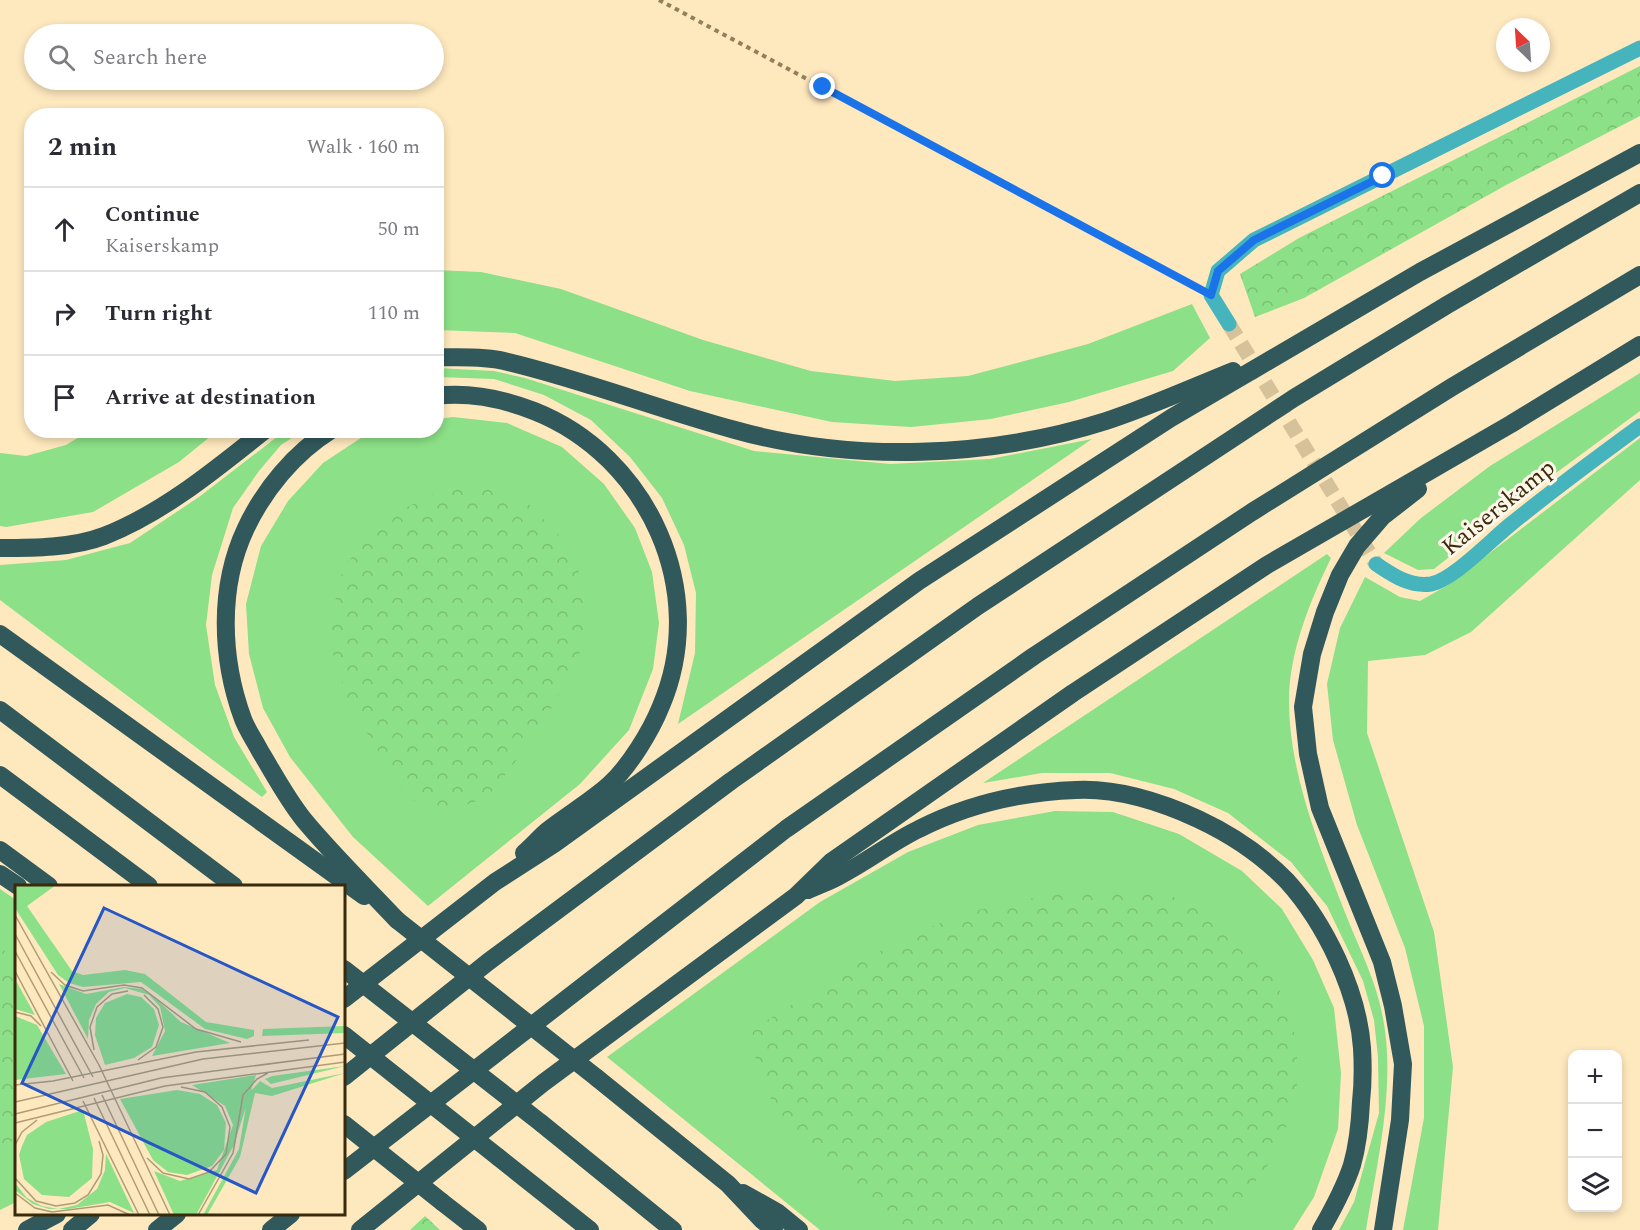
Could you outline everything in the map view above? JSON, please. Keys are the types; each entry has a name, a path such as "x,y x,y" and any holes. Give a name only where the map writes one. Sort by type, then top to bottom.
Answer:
{"highway":[{"path":"345,998 495,882 554,844 795,668 929,574 1171,418 1420,272 1640,153"},
{"path":"345,1076 488,962 731,781 978,606 1294,398 1447,305 1640,194"},
{"path":"345,1170 786,829 1034,656 1262,506 1452,387 1640,275"},
{"path":"360,1230 543,1083 796,896 831,862 1082,687 1267,566 1511,424 1640,345"},
{"path":"444,357 502,360 685,417 784,443 855,451 910,451 981,447 1042,437 1106,421 1288,350"},
{"path":"444,395 456,394 510,401 550,417 585,437 617,468 643,501 658,526 670,564 680,614 676,658 662,704 645,739 610,784 546,832 495,882"},
{"path":"1383,1230 1401,1120 1403,1064 1393,1006 1382,962 1320,808 1308,754 1303,707 1312,654 1324,612 1340,575 1357,546 1382,518 1414,492 1511,424"},
{"path":"0,548 47,548 103,536 155,510 206,476 255,438"},
{"path":"319,438 278,476 253,513 237,547 227,589 225,627 231,673 243,720 303,819 397,920"},
{"path":"0,634 397,920 728,1184 774,1230"},
{"path":"0,710 233,885"},
{"path":"0,775 148,885"},
{"path":"796,896 842,875 920,828 975,806 1029,793 1079,789 1126,794 1173,807 1215,827 1253,851 1287,881 1317,921 1339,962 1353,1000 1362,1046 1360,1128 1352,1165 1336,1203 1321,1230"},
{"path":"0,850 48,885"},
{"path":"0,874 16,885"},
{"path":"345,970 541,1122 673,1230"},
{"path":"345,1036 590,1230"},
{"path":"345,1125 478,1230"},
{"path":"728,1184 777,1212 799,1230"},
{"path":"27,1230 55,1215"},
{"path":"72,1230 90,1215"},
{"path":"158,1230 176,1215"},
{"path":"271,1230 290,1215"}],"street":[{"path":"1229,324 1211,295 1218,271 1254,240 1640,48"},
{"name":"Kaiserskamp","path":"1376,564 1401,580 1415,585 1433,584 1457,570 1536,504 1640,426"}],"path":[{"path":"659,0 1211,295"}],"green space":[{"path":"1640,66 1640,116 1508,184 1304,298 1255,317 1240,274 1299,238"},
{"path":"444,270 481,272 561,289 703,340 811,371 895,381 968,376 1088,344 1192,304 1210,338 1173,371 1069,402 991,419 911,427 832,422 690,391 515,333 444,330"},
{"path":"444,368 494,371 525,378 754,451 890,464 990,459 1092,439 678,724 695,653 696,593 684,545 662,498 630,457 591,420 544,395 494,379 444,377"},
{"path":"1640,373 1640,411 1541,484 1434,569 1418,570 1384,553 1421,518 1490,466"},
{"path":"453,417 507,423 562,447 604,484 635,528 652,572 659,623 653,669 629,730 580,784 428,906 353,837 290,757 263,708 249,654 246,604 261,546 288,501 323,463 361,438 444,438 444,418"},
{"path":"78,438 208,438 179,462 93,512 6,527 0,526 0,453 26,456 66,445"},
{"path":"276,438 292,438 281,445 259,471 233,508 212,575 206,625 215,685 234,737 267,792 262,797 0,600 0,565 66,560 130,543 199,497"},
{"path":"1640,438 1640,480 1471,632 1425,655 1368,661 1367,733 1434,932 1453,1067 1438,1230 1403,1230 1424,1118 1424,1026 1405,948 1357,825 1333,740 1327,684 1340,628 1365,577 1400,597 1420,601 1448,585"},
{"path":"491,485 530,505 571,548 588,600 579,655 539,732 488,796 452,811 408,799 349,704 327,635 343,569 379,521 437,492"},
{"path":"1327,554 1331,558 1308,609 1293,664 1289,701 1290,728 1294,756 1308,810 1326,864 1372,979 1383,1018 1387,1070 1384,1124 1366,1230 1339,1230 1354,1202 1379,1113 1378,1057 1374,1020 1363,981 1327,906 1291,862 1228,813 1174,789 1110,773 1042,773 983,783"},
{"path":"1055,811 1113,812 1179,834 1242,871 1282,909 1313,960 1334,1008 1341,1073 1338,1129 1314,1197 1293,1230 820,1230 607,1057 820,902 908,852 978,825"},
{"path":"1085,887 1152,888 1216,915 1260,953 1292,1014 1299,1076 1281,1148 1230,1214 1207,1230 909,1230 794,1131 759,1082 752,1030 865,958 960,914"},
{"path":"0,889 15,899 15,1202 0,1210"},
{"path":"0,948 15,957 15,1140 0,1148"},
{"path":"425,1216 440,1230 410,1230"}],"tunnel":[{"path":"1229,324 1376,564"}],"route":[{"path":"823,87 1211,295 1218,271 1254,240 1383,176"}]}
